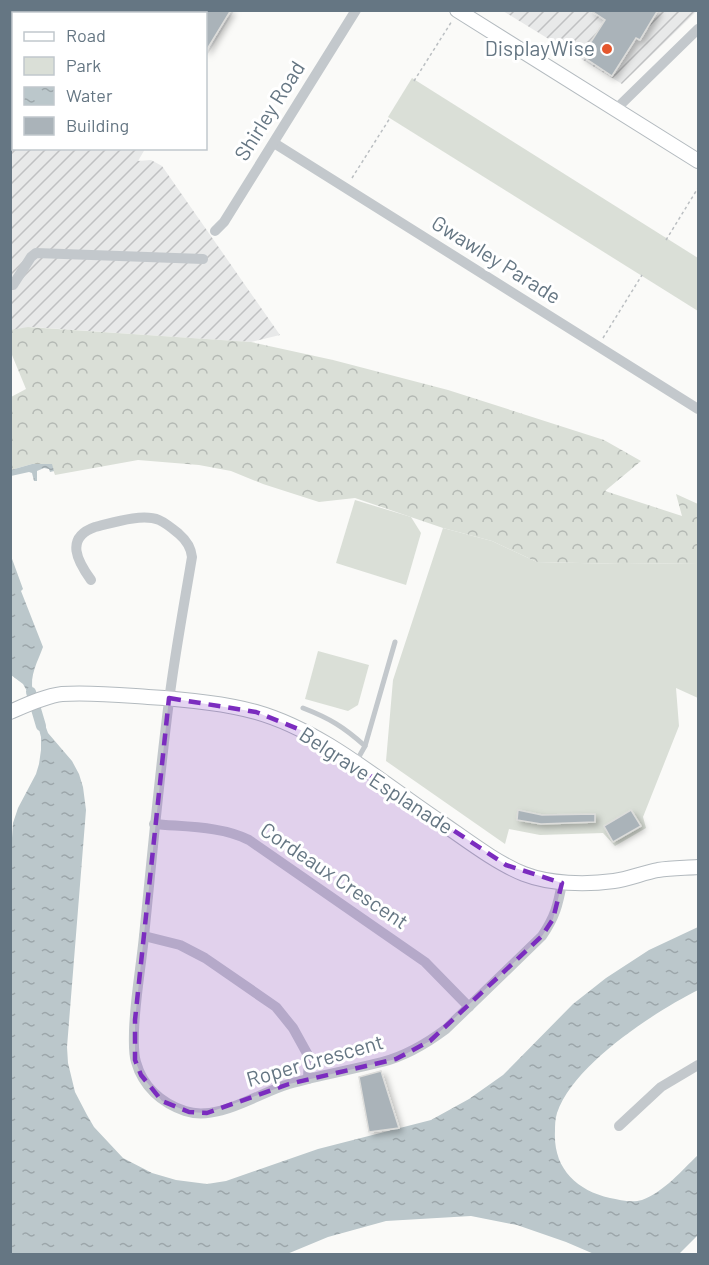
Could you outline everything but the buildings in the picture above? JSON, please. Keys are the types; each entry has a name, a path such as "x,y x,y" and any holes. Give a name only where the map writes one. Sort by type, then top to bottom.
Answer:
{"street":[{"name":"Shirley Road","path":"215,231 224,222 356,10"},
{"path":"458,11 699,161"},
{"path":"616,109 699,29"},
{"name":"Gwawley Parade","path":"274,143 699,409"},
{"path":"10,285 13,285 36,253 203,259"},
{"name":"Roper Crescent","path":"91,580 76,555 77,543 88,530 124,521 151,518 165,523 189,546 192,557 169,698 135,1020 135,1060 141,1075 162,1101 189,1112 207,1113 223,1110 289,1084 396,1059 430,1041 446,1029 542,936 553,919 562,883"},
{"name":"Belgrave Esplanade","path":"10,712 60,694 169,698 256,712 280,720 336,750 506,865 524,874 562,883 614,881 659,870 699,867"},
{"name":"Cordeaux Crescent","path":"154,824 227,831 249,840 425,962 469,1007"},
{"path":"144,936 180,945 206,958 276,1007 293,1028 309,1057 308,1079"},
{"path":"619,1126 661,1087 699,1065"}],"lane":[{"path":"355,763 365,746 394,642"},
{"path":"303,708 328,718 349,731 365,746"}],"path":[{"path":"414,81 458,11"},
{"path":"346,189 390,118"},
{"path":"666,240 699,188"},
{"path":"598,346 642,275"}],"highlighted area":[{"path":"169,698 256,712 303,731 506,865 562,883 553,919 542,936 430,1041 396,1059 289,1084 207,1113 189,1112 162,1101 141,1075 135,1060 135,1020"}],"shaded area":[{"path":"698,10 622,84 503,11"},
{"path":"11,11 76,11 78,12 12,12 12,150 144,150 138,161 151,160 162,166 280,335 251,342 31,327 11,331"},
{"path":"70,11 234,11 207,55 207,12"}],"green space":[{"path":"412,78 698,258 698,311 388,117"},
{"path":"28,327 251,342 333,360 448,390 604,440 641,461 605,491 682,516 676,494 698,504 698,563 537,562 492,541 443,528 355,498 319,502 231,471 199,465 138,460 55,475 51,464 32,464 11,470 11,397 26,389 11,355 11,330"},
{"path":"355,500 411,517 421,533 406,585 336,563"},
{"path":"443,528 492,541 537,562 698,563 698,698 676,688 679,726 643,817 646,828 615,846 603,833 540,835 509,829 505,844 386,761 393,680"},
{"path":"318,651 369,665 358,705 348,711 305,699"}],"water":[{"path":"32,464 52,464 54,471 50,472 49,469 44,468 37,471 37,481 34,481 32,473 29,472 11,476 11,470"},
{"path":"11,556 23,589 21,591 43,647 33,674 33,691 28,693 23,684 11,675"},
{"path":"40,711 48,733 72,761 79,774 86,810 67,1047 68,1063 75,1092 87,1115 94,1127 123,1158 152,1173 176,1180 207,1184 226,1181 318,1149 431,1120 469,1099 503,1075 573,1004 606,978 649,950 698,927 698,990 638,1026 580,1076 566,1095 557,1113 555,1144 563,1166 577,1183 598,1194 630,1201 642,1200 658,1191 698,1155 698,1235 679,1254 594,1254 517,1225 471,1216 386,1221 328,1237 287,1254 11,1254 11,853 13,823 39,764 41,737 35,714"}],"waterway":[{"path":"31,692 41,726"}],"place":[{"name":"DisplayWise","path":"607,49"}]}
